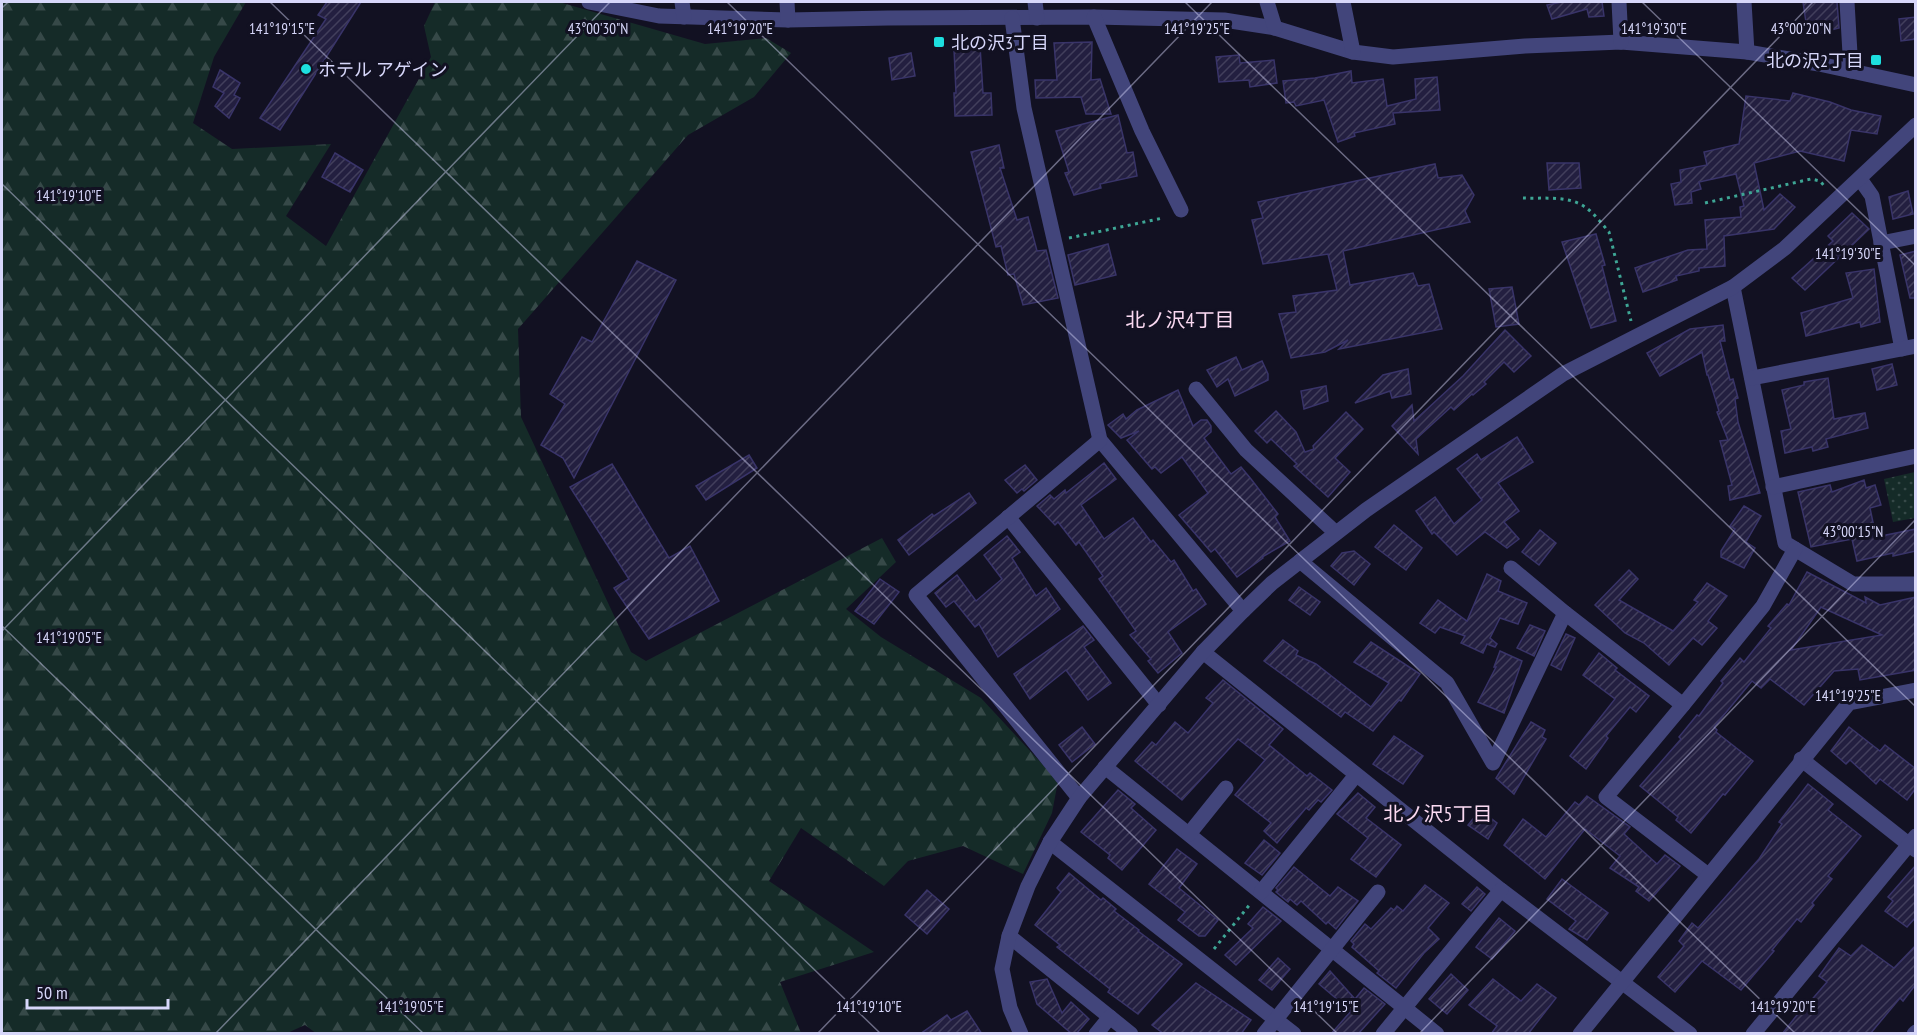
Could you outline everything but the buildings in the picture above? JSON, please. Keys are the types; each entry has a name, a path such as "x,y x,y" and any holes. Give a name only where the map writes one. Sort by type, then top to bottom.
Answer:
{"street":[{"path":"589,2 659,16 683,9 788,20 1094,17 1224,20 1275,28 1353,52 1393,57 1526,46 1621,42 1747,52 1916,85"},
{"path":"786,2 788,20"},
{"path":"1035,2 1037,18"},
{"path":"1267,2 1275,28"},
{"path":"1343,2 1353,52"},
{"path":"1619,2 1621,42"},
{"path":"1744,2 1747,52"},
{"path":"1847,2 1851,71"},
{"path":"1094,17 1142,130 1181,210"},
{"path":"1012,18 1024,108 1100,440 1243,611"},
{"path":"1022,1034 1010,1008 1002,969 1009,936 1028,886 1050,842 1079,798 1203,652 1243,611 1272,583 1336,533 1563,374 1733,287 1785,248 1916,125"},
{"path":"1752,378 1909,348 1881,243 1872,196 1860,179"},
{"path":"1881,243 1916,236"},
{"path":"1733,287 1785,543 1853,584 1916,584"},
{"path":"1196,389 1246,450 1336,533"},
{"path":"1079,798 916,595 1100,440"},
{"path":"1773,487 1916,456"},
{"path":"1008,518 1159,705"},
{"path":"1708,875 1606,797 1763,606 1795,549"},
{"path":"1300,561 1447,683 1493,763 1564,613"},
{"path":"1511,568 1564,613 1683,705"},
{"path":"1203,652 1501,890 1690,1034"},
{"path":"1580,1034 1801,759 1848,704 1916,690"},
{"path":"1753,1034 1913,843 1801,759"},
{"path":"1106,767 1437,1034"},
{"path":"1261,892 1356,775"},
{"path":"1189,834 1226,788"},
{"path":"1050,842 1294,1034"},
{"path":"1383,1034 1501,890"},
{"path":"1264,1034 1378,892"},
{"path":"1009,936 1131,1034"},
{"path":"1096,1034 1110,1017"}],"path":[{"path":"1705,203 1811,179 1820,181 1837,200"},
{"path":"1523,198 1569,200 1586,207 1608,232 1635,336"},
{"path":"1056,241 1163,218"},
{"path":"1203,962 1261,892"}],"green space":[{"path":"2,2 246,2 214,57 193,123 232,149 331,144 286,216 326,246 431,57 424,26 435,2 559,2 705,44 766,38 791,53 754,97 688,135 518,329 521,417 631,652 646,661 882,538 896,562 846,609 881,637 981,698 1058,781 1052,813 1023,874 963,846 908,861 884,886 801,828 769,881 874,952 780,982 801,1033 459,1034 456,1031 453,1034 317,1034 305,1025 285,1034 2,1034"},
{"path":"1915,472 1915,518 1893,522 1884,479"}],"place":[{"name":"北の沢3丁目","path":"939,42"},
{"name":"北の沢2丁目","path":"1876,60"},
{"name":"ホテル アゲイン","path":"306,69"}],"district":[{"name":"北ノ沢4丁目","path":"1180,320"},
{"name":"北ノ沢5丁目","path":"1438,814"}]}
